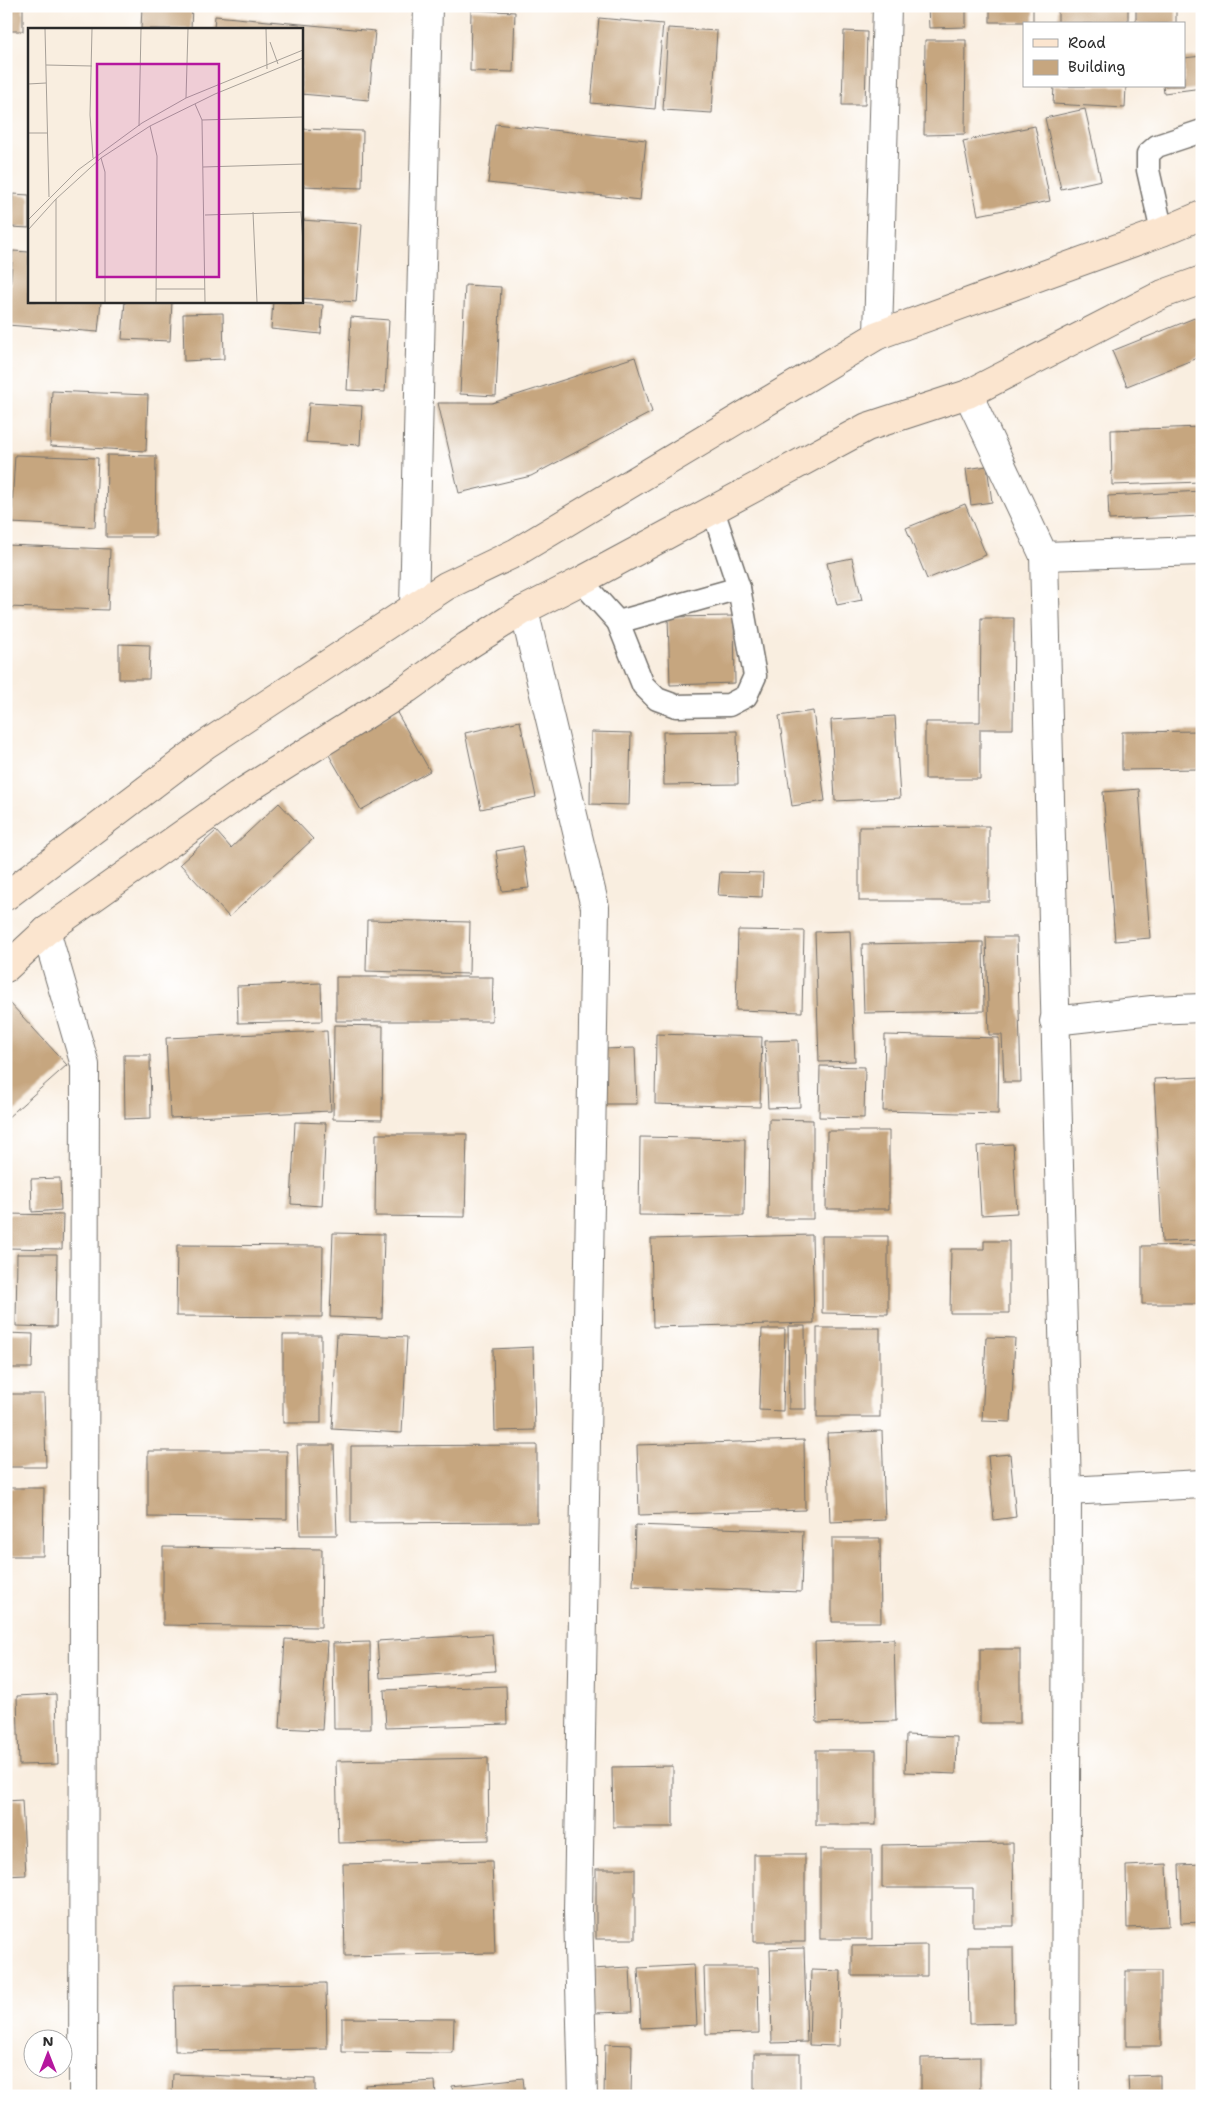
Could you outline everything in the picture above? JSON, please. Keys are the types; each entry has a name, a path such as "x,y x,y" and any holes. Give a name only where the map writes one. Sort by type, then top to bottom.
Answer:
{"main road":[{"path":"6,896 205,745 446,586 515,553 878,335 1162,232 1202,215"},
{"path":"6,968 46,931 238,795 406,689 467,646 524,610 867,427 968,394 1163,294 1202,280"}],"street":[{"path":"414,608 428,6"},
{"path":"878,335 887,6"},
{"path":"968,394 1044,556 1067,1492 1065,2096"},
{"path":"1044,556 1202,551"},
{"path":"524,610 595,906 578,1911 583,2096"},
{"path":"46,931 85,1065 83,2096"},
{"path":"1054,1021 1152,1010 1202,1008"},
{"path":"1067,1492 1202,1484"}],"lane":[{"path":"1162,232 1148,170 1148,154 1157,146 1202,131"},
{"path":"581,581 618,622 643,685 657,699 676,706 729,705 746,696 755,676 739,588 714,510"},
{"path":"618,622 739,588"}],"building":[{"path":"6,6 23,6 23,31 6,31"},
{"path":"142,6 192,6 191,28 141,28"},
{"path":"928,6 966,6 966,27 929,28"},
{"path":"990,6 1033,6 1033,22 990,22"},
{"path":"1058,6 1128,6 1128,22 1058,22"},
{"path":"1136,6 1176,6 1176,22 1136,22"},
{"path":"471,10 515,12 513,72 470,71"},
{"path":"215,16 375,31 369,100 302,94 302,28 214,28"},
{"path":"599,18 663,24 655,109 591,103"},
{"path":"668,28 717,31 712,113 663,110"},
{"path":"844,31 867,32 865,105 842,105"},
{"path":"925,40 966,40 965,134 924,135"},
{"path":"1202,56 1202,88 1164,93 1163,88 1186,88 1186,58"},
{"path":"1054,88 1126,88 1125,108 1053,104"},
{"path":"1085,109 1101,180 1061,189 1045,118"},
{"path":"495,124 646,140 640,200 488,183"},
{"path":"1035,126 1050,201 978,215 963,141"},
{"path":"302,129 363,131 362,188 302,186"},
{"path":"13,194 28,195 28,228 11,227"},
{"path":"302,220 362,224 356,302 302,298"},
{"path":"13,251 28,252 28,302 101,302 98,332 7,325"},
{"path":"465,285 501,287 496,396 460,394"},
{"path":"125,302 172,302 170,341 122,339"},
{"path":"273,302 323,305 321,334 271,329"},
{"path":"223,313 224,359 184,361 183,314"},
{"path":"1202,315 1202,356 1127,386 1112,351"},
{"path":"351,317 389,320 385,392 347,390"},
{"path":"635,357 652,412 531,476 459,493 438,403 492,403"},
{"path":"52,391 148,395 146,451 50,446"},
{"path":"309,403 362,406 360,445 306,442"},
{"path":"1202,427 1202,482 1112,485 1111,430"},
{"path":"15,455 98,458 95,527 11,523"},
{"path":"107,455 156,456 155,537 106,537"},
{"path":"987,466 992,502 971,505 966,469"},
{"path":"1202,491 1202,516 1109,520 1108,496"},
{"path":"965,504 986,555 927,579 906,528"},
{"path":"6,545 110,549 108,610 6,607"},
{"path":"852,558 862,600 837,605 827,563"},
{"path":"734,616 735,683 670,685 668,617"},
{"path":"981,618 1014,618 1013,729 980,729 980,779 925,779 925,722 980,722"},
{"path":"119,644 150,645 149,679 119,679"},
{"path":"396,711 430,771 361,810 326,750"},
{"path":"813,711 825,801 792,806 779,716"},
{"path":"895,716 900,798 835,801 831,720"},
{"path":"520,721 536,797 481,809 465,733"},
{"path":"737,731 738,784 664,785 663,732"},
{"path":"1202,731 1202,769 1122,770 1122,732"},
{"path":"591,732 631,733 629,805 590,804"},
{"path":"1139,789 1150,938 1115,941 1103,792"},
{"path":"279,803 313,839 229,917 180,864 216,831 231,848"},
{"path":"989,826 989,901 859,901 859,827"},
{"path":"523,846 529,888 502,891 496,851"},
{"path":"720,872 763,873 762,897 718,895"},
{"path":"367,920 470,922 469,974 366,971"},
{"path":"738,930 804,931 802,1012 736,1010"},
{"path":"850,931 855,1061 819,1062 815,932"},
{"path":"986,937 1017,937 1021,1082 1004,1082 1002,1035 989,1035"},
{"path":"983,942 984,1011 864,1013 862,944"},
{"path":"336,977 493,977 492,1021 336,1021"},
{"path":"321,983 322,1021 238,1023 237,986"},
{"path":"10,1003 67,1065 6,1119 6,1006"},
{"path":"334,1025 383,1026 382,1120 333,1119"},
{"path":"327,1031 331,1111 170,1118 166,1038"},
{"path":"656,1034 762,1037 760,1107 655,1104"},
{"path":"885,1035 999,1038 998,1114 883,1111"},
{"path":"798,1040 800,1107 768,1108 765,1041"},
{"path":"635,1048 637,1104 604,1104 603,1049"},
{"path":"124,1055 150,1055 151,1118 125,1119"},
{"path":"820,1066 865,1067 864,1118 819,1117"},
{"path":"1202,1077 1202,1240 1162,1242 1154,1079"},
{"path":"769,1119 813,1120 813,1219 768,1219"},
{"path":"295,1122 326,1123 322,1206 291,1204"},
{"path":"827,1131 889,1131 889,1209 826,1209"},
{"path":"376,1134 467,1134 465,1217 375,1216"},
{"path":"640,1137 745,1139 744,1216 639,1215"},
{"path":"1013,1144 1017,1213 981,1215 977,1146"},
{"path":"60,1178 61,1210 32,1212 31,1179"},
{"path":"6,1214 63,1215 62,1249 6,1248"},
{"path":"333,1233 384,1234 382,1319 330,1317"},
{"path":"812,1235 814,1323 653,1327 651,1239"},
{"path":"822,1236 888,1236 888,1314 822,1313"},
{"path":"984,1241 1009,1241 1009,1313 950,1313 951,1249 984,1249"},
{"path":"177,1245 323,1246 322,1317 176,1316"},
{"path":"1202,1245 1202,1304 1142,1304 1142,1246"},
{"path":"17,1254 57,1254 56,1327 16,1326"},
{"path":"788,1326 805,1326 806,1409 789,1409"},
{"path":"817,1328 880,1328 880,1417 817,1417"},
{"path":"762,1329 785,1329 783,1411 759,1410"},
{"path":"6,1333 33,1334 32,1368 6,1368"},
{"path":"337,1334 407,1337 402,1433 332,1429"},
{"path":"283,1335 321,1335 321,1423 283,1423"},
{"path":"986,1337 1015,1338 1011,1422 982,1421"},
{"path":"533,1347 535,1430 495,1431 493,1349"},
{"path":"6,1394 44,1394 46,1467 6,1467"},
{"path":"882,1431 885,1520 830,1522 827,1433"},
{"path":"804,1440 805,1510 639,1515 637,1445"},
{"path":"297,1445 334,1445 337,1535 300,1535"},
{"path":"537,1445 537,1522 351,1523 351,1446"},
{"path":"148,1451 287,1451 287,1519 148,1517"},
{"path":"1010,1454 1016,1517 994,1520 988,1456"},
{"path":"6,1488 44,1488 43,1556 6,1556"},
{"path":"635,1525 803,1531 801,1592 633,1586"},
{"path":"832,1538 880,1538 881,1622 832,1622"},
{"path":"163,1547 322,1549 321,1627 163,1625"},
{"path":"492,1634 495,1671 380,1678 377,1641"},
{"path":"285,1639 327,1641 322,1730 280,1728"},
{"path":"894,1639 896,1721 817,1723 815,1642"},
{"path":"370,1642 371,1729 334,1729 333,1643"},
{"path":"980,1649 1020,1649 1020,1723 980,1723"},
{"path":"506,1686 507,1724 386,1728 384,1690"},
{"path":"56,1694 58,1764 19,1765 17,1696"},
{"path":"906,1735 957,1737 956,1774 905,1772"},
{"path":"816,1750 876,1750 876,1825 816,1825"},
{"path":"488,1758 489,1840 338,1843 336,1761"},
{"path":"673,1766 673,1827 613,1827 612,1767"},
{"path":"22,1800 26,1875 6,1876 6,1801"},
{"path":"1013,1843 1014,1926 973,1926 973,1888 882,1888 882,1845"},
{"path":"820,1849 872,1849 872,1939 820,1939"},
{"path":"754,1854 805,1854 805,1942 754,1942"},
{"path":"492,1861 495,1953 345,1956 343,1864"},
{"path":"1167,1864 1169,1926 1127,1928 1126,1866"},
{"path":"1202,1864 1202,1922 1181,1923 1179,1865"},
{"path":"596,1869 635,1869 635,1939 596,1939"},
{"path":"927,1945 927,1976 852,1976 852,1946"},
{"path":"968,1947 1013,1947 1014,2023 969,2024"},
{"path":"804,1948 807,2042 772,2043 770,1949"},
{"path":"694,1965 697,2025 641,2028 638,1968"},
{"path":"630,1967 632,2012 592,2013 590,1969"},
{"path":"704,1967 758,1967 759,2033 706,2034"},
{"path":"811,1970 841,1971 839,2046 809,2045"},
{"path":"1126,1971 1161,1971 1161,2046 1126,2046"},
{"path":"326,1983 327,2049 175,2051 174,1985"},
{"path":"342,2018 454,2019 453,2053 342,2052"},
{"path":"605,2044 632,2045 631,2096 604,2096"},
{"path":"754,2054 800,2054 800,2096 754,2096"},
{"path":"980,2057 980,2096 921,2096 921,2058"},
{"path":"173,2074 315,2079 315,2096 172,2096"},
{"path":"1160,2075 1160,2096 1129,2096 1128,2076"},
{"path":"523,2078 525,2096 453,2096 452,2086"},
{"path":"435,2081 436,2096 366,2096 365,2085"}]}
